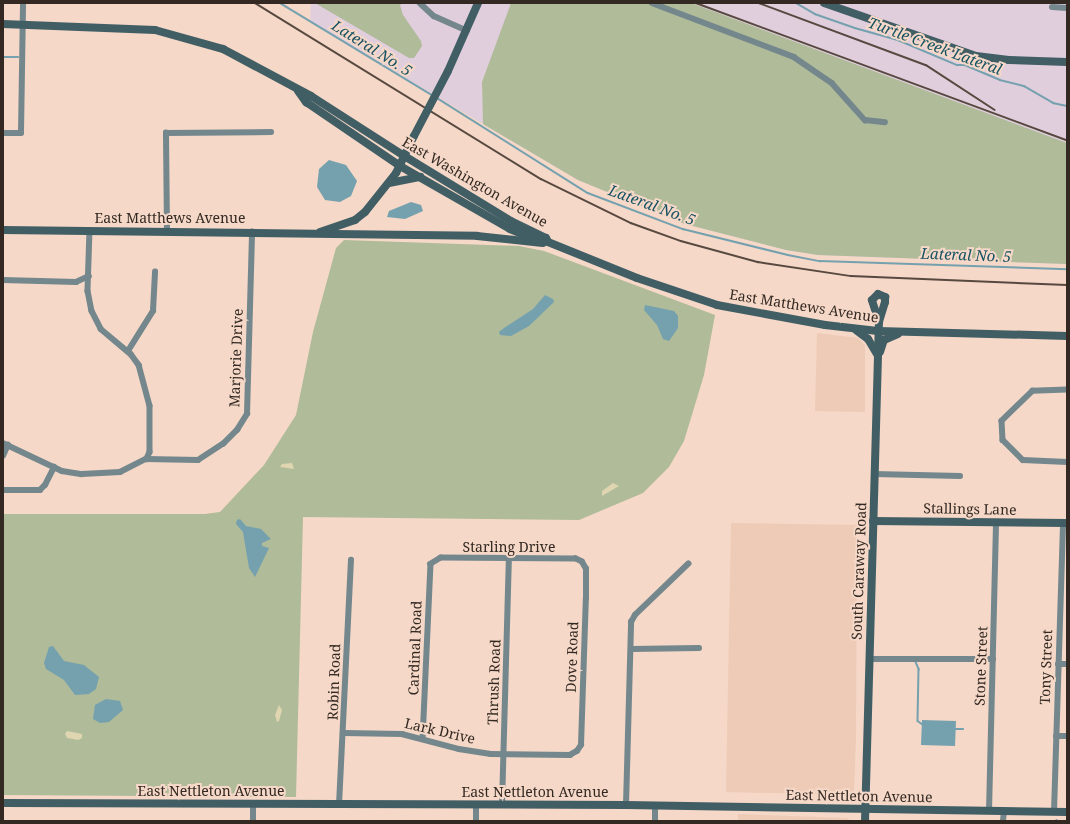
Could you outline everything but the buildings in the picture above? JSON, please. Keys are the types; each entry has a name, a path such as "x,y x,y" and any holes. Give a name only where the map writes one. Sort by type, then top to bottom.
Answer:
{"street":[{"path":"3,133 21,133 23,3"},
{"path":"420,3 434,16 468,31"},
{"name":"East Matthews Avenue","path":"3,230 167,230 317,233 354,220 370,206 389,183 406,157 414,136 468,31 478,3"},
{"path":"652,3 794,57 832,83 865,120 885,122"},
{"path":"824,3 976,56 1009,60 1067,62"},
{"path":"1052,7 1067,8"},
{"name":"East Washington Avenue","path":"3,24 138,28 185,37 241,57 311,96 406,157 511,221 546,238 546,243"},
{"name":"East Washington Avenue","path":"298,90 306,102 400,166 510,229 546,243"},
{"path":"167,230 166,133 272,132"},
{"path":"389,183 420,177"},
{"path":"3,456 6,444 54,467 71,473 111,474 147,459 150,452 150,406 139,365 128,351 114,342 96,321 89,298 90,230"},
{"name":"Marjorie Drive","path":"147,459 198,460 223,444 245,419 250,341 252,232"},
{"path":"317,233 477,236 546,243"},
{"name":"East Matthews Avenue","path":"546,243 637,278 717,305 852,328 879,326 908,332 1067,336"},
{"path":"128,351 153,311 155,272"},
{"path":"3,280 76,282 89,276"},
{"name":"South Caraway Road","path":"865,821 879,326"},
{"path":"852,328 868,339 878,357"},
{"path":"878,357 884,340 891,336 908,332"},
{"path":"1067,390 1033,391 1002,421 1003,440 1023,460 1067,462"},
{"path":"3,490 38,490 45,488 54,467"},
{"path":"874,474 960,476"},
{"name":"Stallings Lane","path":"873,521 1065,523"},
{"name":"Stone Street","path":"989,811 996,523"},
{"name":"Tony Street","path":"1054,812 1058,664 1065,523"},
{"name":"Starling Drive","path":"434,561 441,558 576,559 583,563"},
{"name":"Thrush Road","path":"502,805 509,559"},
{"name":"Robin Road","path":"339,805 344,733 351,560"},
{"name":"Cardinal Road","path":"423,738 430,569 434,561"},
{"name":"Dove Road","path":"577,751 582,737 586,569 583,563"},
{"path":"626,805 631,622 635,616 688,564"},
{"path":"631,649 699,648"},
{"path":"869,659 993,659"},
{"path":"1058,664 1067,664"},
{"name":"Lark Drive","path":"344,733 390,733 423,738 474,752 504,754 570,754 577,751"},
{"path":"1056,736 1067,736"},
{"name":"East Nettleton Avenue","path":"3,803 626,805 1067,812"},
{"path":"253,804 253,821"},
{"path":"476,805 476,821"},
{"path":"655,806 655,821"},
{"path":"1004,811 1004,821"}],"shaded area":[{"path":"311,3 1067,3 1067,264 818,255 786,250 685,224 578,180 483,124 310,21"},
{"path":"817,333 858,338 865,345 865,412 815,411"},
{"path":"731,523 857,525 856,738 854,790 851,795 726,792"},
{"path":"738,814 847,818 851,821 738,821"}],"green space":[{"path":"315,3 403,3 400,5 403,15 421,41 422,46 414,58 409,58"},
{"path":"511,3 691,3 1067,143 1067,264 818,255 786,250 685,224 578,180 483,124 482,82"},
{"path":"344,240 519,246 544,251 715,315 704,375 684,441 669,467 643,493 579,520 303,517 296,797 3,795 3,514 205,514 220,512 264,465 296,415 313,332 336,248"}],"sand":[{"path":"292,463 294,469 280,467 282,464"},
{"path":"613,483 619,486 602,496 602,491"},
{"path":"279,705 282,710 279,721 277,722 275,715"},
{"path":"67,731 82,734 82,738 78,740 67,738 65,734"}],"water":[{"path":"329,160 346,165 357,181 351,196 340,202 325,200 317,187 319,169"},
{"path":"411,202 421,205 423,211 405,219 387,217 389,211"},
{"path":"545,295 553,299 554,302 529,326 511,336 500,335 499,332 533,309"},
{"path":"645,305 674,311 678,316 678,328 669,341 663,339 657,325 644,310"},
{"path":"240,519 246,526 261,529 271,539 262,543 262,546 269,548 255,577 249,568 243,532 236,524 237,520"},
{"path":"53,646 64,661 84,665 99,677 96,689 89,694 75,695 64,680 46,669 44,663 49,647"},
{"path":"106,699 120,701 123,710 109,722 100,723 93,719 95,705"},
{"path":"922,720 956,721 955,746 921,745"}],"waterway":[{"name":"Lateral No. 5","path":"280,3 432,95"},
{"name":"Turtle Creek Lateral","path":"796,3 815,14 855,28 898,40 957,65 965,65 1000,80 1024,86 1053,103 1067,106"},
{"path":"3,57 18,57"},
{"name":"Lateral No. 5","path":"437,98 588,193 683,229 788,255 820,261 1067,269"},
{"path":"916,662 919,669 918,721 922,724"},
{"path":"955,729 963,729"}],"railway":[{"path":"255,3 541,179 631,223 681,241 758,262 851,276 1067,285"},
{"path":"696,3 1067,140"},
{"path":"759,3 926,65 995,110"}]}
